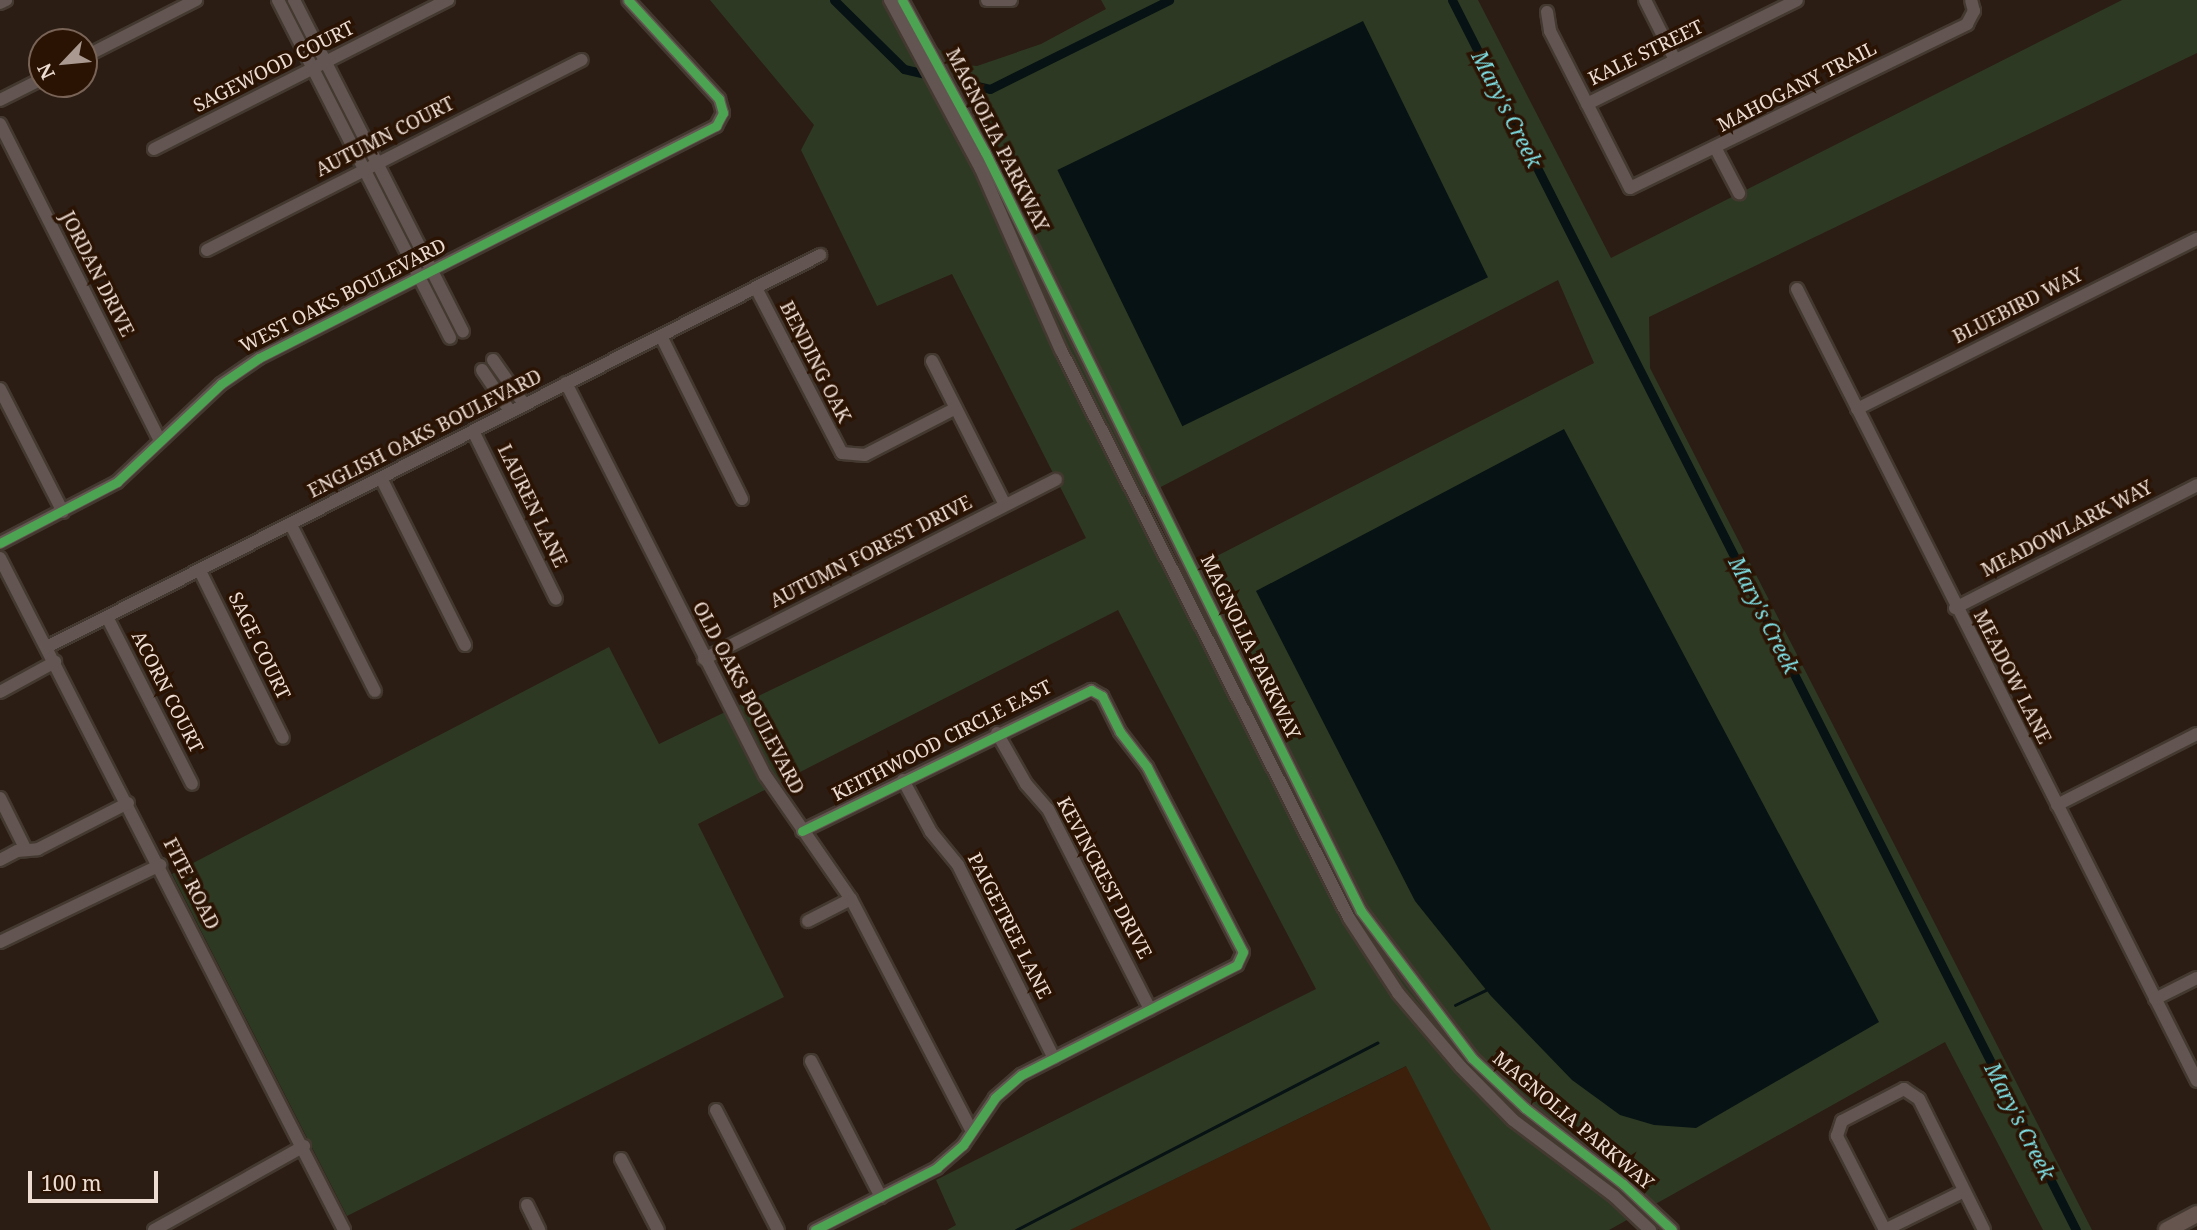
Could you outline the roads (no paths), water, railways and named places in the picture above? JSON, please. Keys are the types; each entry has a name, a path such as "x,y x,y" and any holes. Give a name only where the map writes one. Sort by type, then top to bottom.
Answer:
{"main road":[{"path":"2177,1228 2197,1214"}],"street":[{"path":"0,3 6,0"},
{"path":"98,50 196,0"},
{"path":"278,0 450,338"},
{"path":"294,0 463,331"},
{"name":"SAGEWOOD COURT","path":"154,149 448,0"},
{"name":"WEST OAKS BOULEVARD","path":"0,543 117,482 237,371 716,126 723,113 719,99 628,0"},
{"name":"MAGNOLIA PARKWAY","path":"890,0 920,41"},
{"name":"MAGNOLIA PARKWAY","path":"902,0 920,41 1129,442 1371,925 1412,984 1488,1073 1672,1230"},
{"path":"988,2 1011,0"},
{"path":"1645,0 1675,60"},
{"name":"KALE STREET","path":"1587,104 1797,0"},
{"name":"MAHOGANY TRAIL","path":"1587,104 1630,188 1716,149 1967,24 1973,5"},
{"path":"1547,12 1550,31 1587,104"},
{"name":"AUTUMN COURT","path":"206,250 582,60"},
{"path":"0,100 28,86"},
{"name":"JORDAN DRIVE","path":"0,124 160,441"},
{"name":"MAGNOLIA PARKWAY","path":"969,136 1112,451 1359,933 1398,993 1513,1120 1614,1196 1650,1230"},
{"path":"1716,149 1739,192"},
{"name":"BLUEBIRD WAY","path":"1857,409 2197,239"},
{"name":"ENGLISH OAKS BOULEVARD","path":"47,647 820,255"},
{"name":"BENDING OAK","path":"756,288 842,453 865,455 956,408"},
{"name":"MEADOW LANE","path":"1797,289 1955,608 2197,1081"},
{"path":"661,336 742,499"},
{"path":"493,360 524,404"},
{"path":"932,361 1005,505"},
{"path":"482,370 510,411"},
{"name":"OLD OAKS BOULEVARD","path":"566,383 776,796 851,899 972,1131"},
{"path":"0,389 62,513"},
{"name":"LAUREN LANE","path":"473,430 556,599"},
{"path":"1112,451 1129,442"},
{"path":"382,478 465,645"},
{"name":"AUTUMN FOREST DRIVE","path":"704,659 1056,480"},
{"name":"MEADOWLARK WAY","path":"1955,608 2197,485"},
{"path":"291,524 375,691"},
{"name":"FITE ROAD","path":"0,558 160,865 344,1230"},
{"name":"SAGE COURT","path":"200,571 283,738"},
{"path":"1186,595 1202,587"},
{"name":"ACORN COURT","path":"107,617 192,784"},
{"path":"0,692 55,662"},
{"name":"KEITHWOOD CIRCLE EAST","path":"802,831 1079,692 1098,693 1147,767 1241,946 1241,960 1150,1009"},
{"name":"KEVINCREST DRIVE","path":"997,733 1026,784 1048,808 1150,1009"},
{"path":"2057,805 2197,734"},
{"name":"PAIGETREE LANE","path":"903,780 931,832 958,865 1054,1058"},
{"path":"0,798 26,850"},
{"path":"0,860 26,850 38,849 128,803"},
{"path":"0,942 160,865"},
{"path":"808,921 851,899"},
{"path":"1359,933 1371,925"},
{"path":"2155,999 2197,978"},
{"path":"815,1230 930,1172 954,1156 1007,1085 1150,1009"},
{"path":"811,1061 881,1197"},
{"path":"1478,1084 1488,1073"},
{"path":"1964,1191 1885,1230 1837,1136 1842,1121 1904,1089 1920,1098 1984,1230"},
{"path":"716,1110 778,1230"},
{"path":"155,1230 303,1146"},
{"path":"621,1158 658,1230"},
{"path":"527,1205 540,1230"}],"waterway":[{"name":"Mary's Creek","path":"834,0 904,69 990,89 1169,0"},
{"name":"Mary's Creek","path":"1452,0 2076,1230"},
{"path":"1455,1005 1486,990"},
{"path":"1016,1230 1377,1043"}]}
